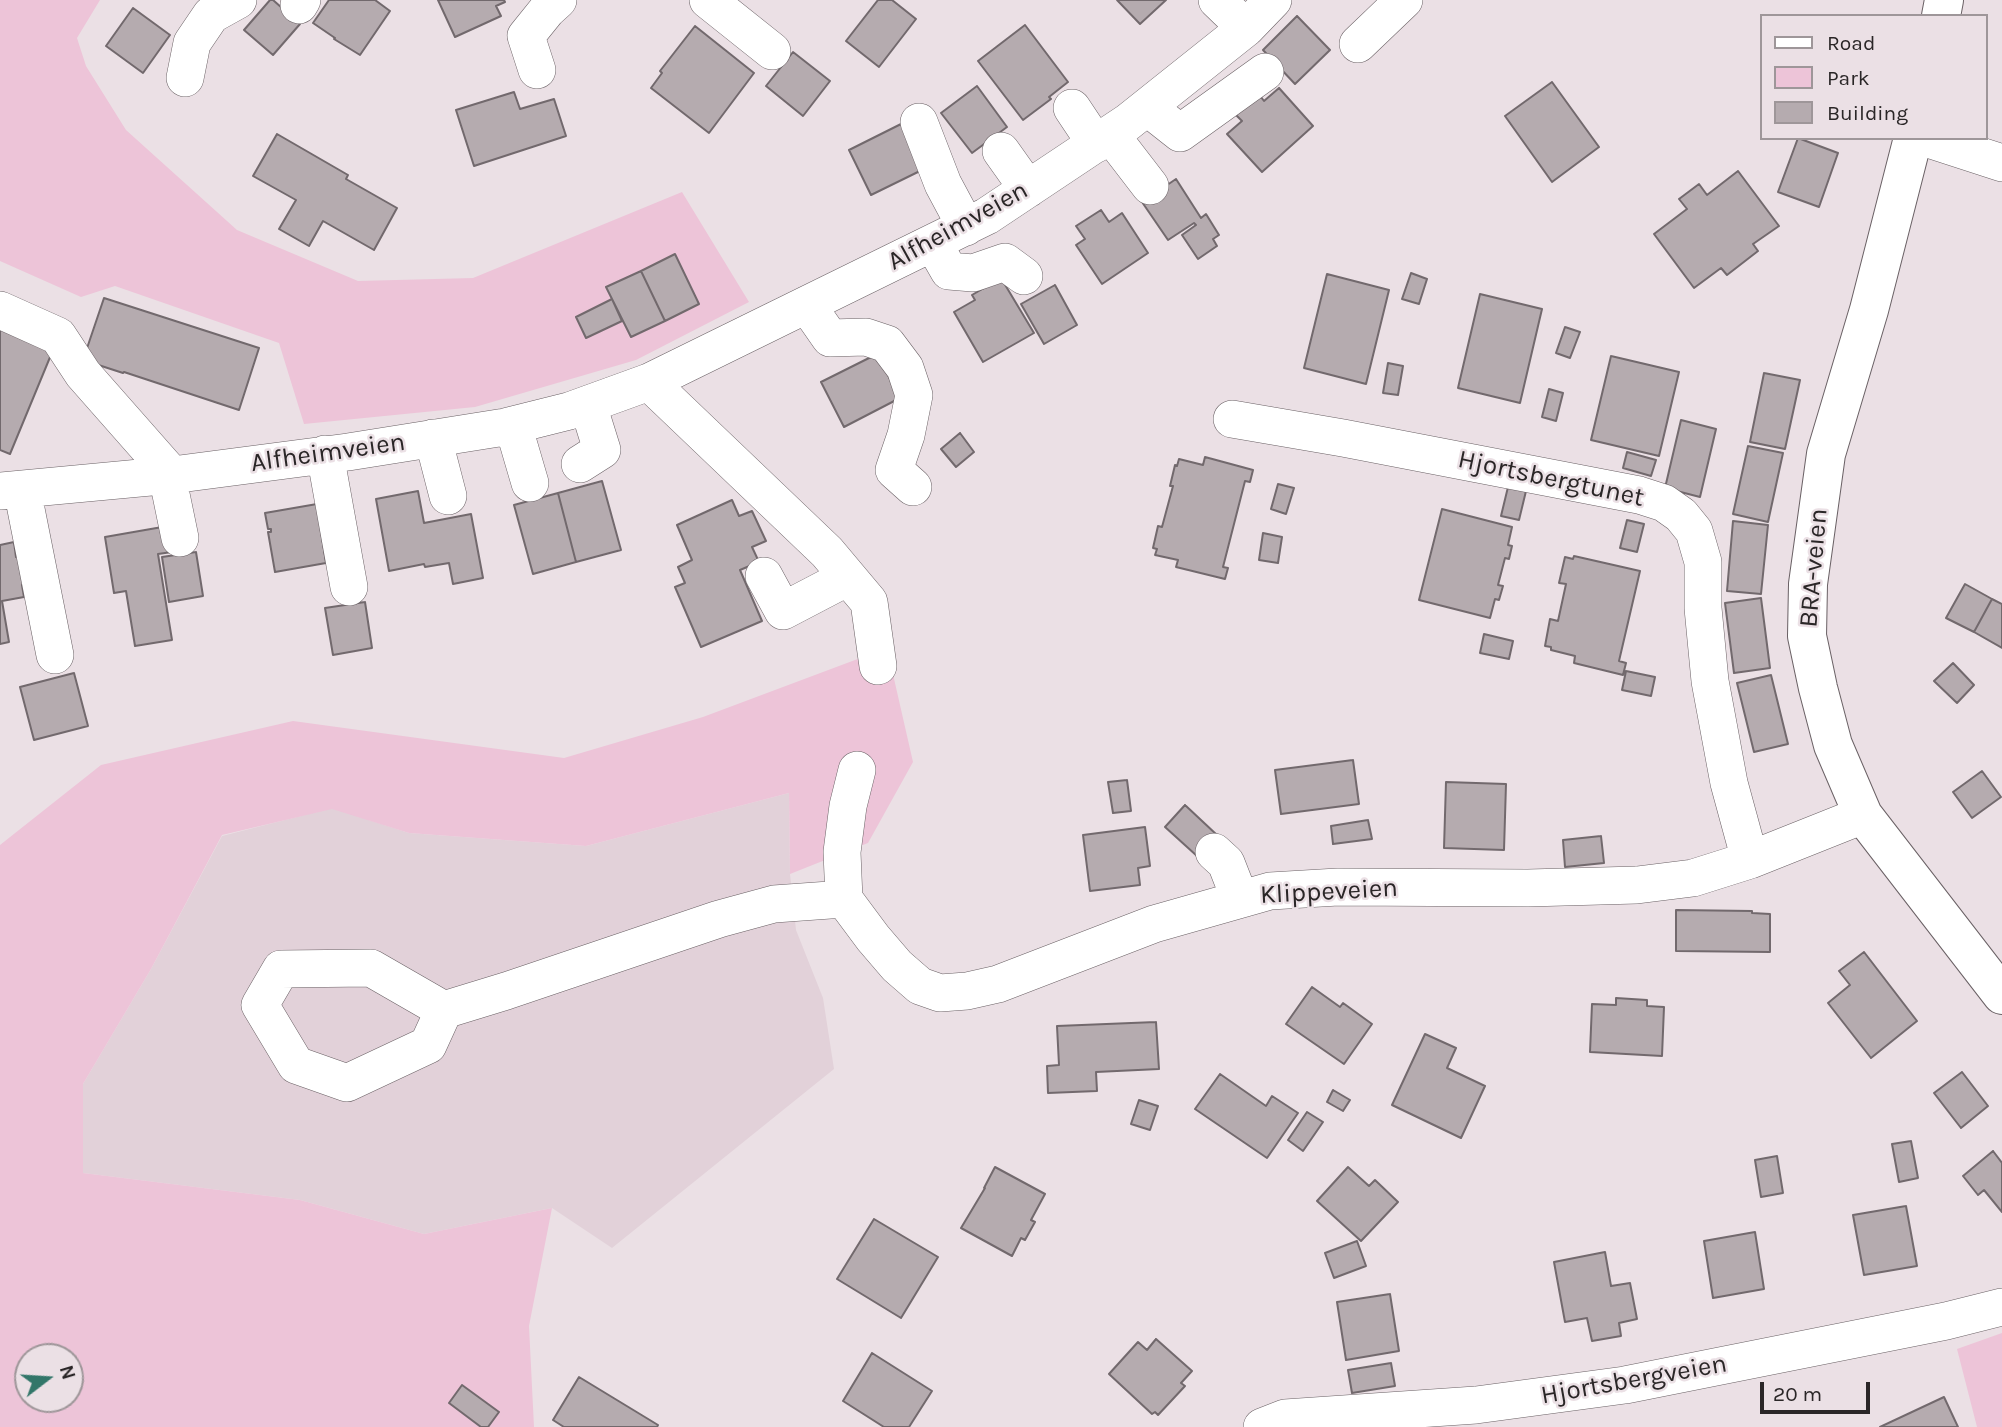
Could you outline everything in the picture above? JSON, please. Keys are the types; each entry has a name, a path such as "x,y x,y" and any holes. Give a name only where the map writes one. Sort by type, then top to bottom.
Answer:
{"main road":[{"name":"BRA-veien","path":"1912,140 1869,310 1826,454 1808,584 1807,636 1833,745 1863,815 2002,995"}],"street":[{"path":"537,70 526,36 558,0"},
{"path":"708,0 772,51"},
{"path":"1217,0 1246,28"},
{"name":"Alfheimveien","path":"11,490 170,475 513,425 589,405 649,382 987,216 1147,107 1246,28 1273,0"},
{"path":"1358,44 1404,0"},
{"path":"185,78 192,43 224,7"},
{"path":"1147,107 1180,133 1265,72"},
{"path":"1072,108 1150,186"},
{"path":"919,122 943,184 966,226"},
{"path":"1931,140 2002,163"},
{"path":"1001,151 1028,189"},
{"path":"933,243 949,271 974,273 1005,262 1024,276"},
{"path":"807,305 830,338 866,337 887,344 905,368 914,395 906,435 894,470 913,487"},
{"path":"0,310 58,336 83,374 170,475 180,538"},
{"path":"649,382 827,552 869,602 878,666"},
{"path":"580,464 602,450 589,405"},
{"name":"Hjortsbergtunet","path":"1232,419 1357,440 1639,495 1664,503 1681,515 1694,531 1703,562 1703,608 1710,681 1729,783 1750,860"},
{"path":"513,425 530,483"},
{"path":"433,438 448,496"},
{"path":"326,454 349,587"},
{"path":"11,490 55,655"},
{"path":"764,576 783,611 848,577"},
{"path":"443,1010 428,1045 347,1083 296,1065 260,1005 281,968 371,968 443,1010 719,919 774,904 844,898 842,852 848,806 857,770"},
{"name":"Klippeveien","path":"844,898 897,966 920,986 940,993 967,991 998,984 1154,924 1270,891 1338,887 1637,886 1693,878 1750,860 1863,815"},
{"path":"1214,852 1226,863 1240,899"},
{"name":"Hjortsbergveien","path":"1262,1427 1285,1418 1476,1405 1625,1385 1946,1321 2002,1307"}],"shaded area":[{"path":"789,793 790,874 796,930 823,998 834,1069 612,1248 552,1208 424,1234 300,1200 83,1173 83,1084 151,969 222,836 332,808 409,833 586,846"}],"green space":[{"path":"0,0 100,0 77,38 86,66 126,130 237,230 358,281 473,278 682,192 749,302 636,360 475,407 304,424 279,343 115,286 81,297 0,261"},
{"path":"887,648 913,762 868,843 790,874 789,793 586,846 409,833 332,809 222,835 151,969 83,1084 83,1173 300,1200 424,1234 552,1208 529,1326 534,1427 0,1427 0,845 101,765 293,721 564,758 703,717"},
{"path":"2002,1333 2002,1427 1977,1427 1957,1349"}],"building":[{"path":"270,0 300,24 273,55 244,30"},
{"path":"329,0 375,0 390,11 360,55 313,23"},
{"path":"438,0 505,2 496,6 501,16 455,37"},
{"path":"878,0 892,0 916,19 879,67 846,41"},
{"path":"1117,0 1166,0 1140,24"},
{"path":"133,8 170,35 143,73 106,46"},
{"path":"1297,16 1330,50 1295,84 1263,50"},
{"path":"1025,25 1068,82 1023,120 978,61"},
{"path":"695,26 754,73 709,133 651,88 662,73 660,71"},
{"path":"793,52 830,81 803,116 766,86"},
{"path":"1552,82 1599,147 1552,182 1505,116"},
{"path":"977,86 1007,127 972,153 941,113"},
{"path":"1279,88 1313,126 1262,172 1227,134 1242,121 1235,114 1258,93 1264,101"},
{"path":"514,92 520,109 554,99 566,136 474,166 456,110"},
{"path":"901,124 924,169 871,195 849,150"},
{"path":"277,134 348,175 346,179 397,208 374,250 323,221 309,246 279,229 296,200 253,176"},
{"path":"1797,140 1838,153 1819,207 1778,192"},
{"path":"1738,171 1779,226 1753,244 1758,251 1727,275 1721,268 1694,288 1654,234 1687,209 1679,199 1699,184 1707,195"},
{"path":"1176,179 1201,218 1206,214 1219,235 1213,239 1217,246 1198,259 1182,235 1196,225 1194,223 1168,240 1142,202"},
{"path":"1101,210 1109,222 1122,213 1148,253 1102,284 1076,245 1085,239 1076,226"},
{"path":"675,254 699,304 665,321 641,271"},
{"path":"641,271 665,321 631,337 606,287"},
{"path":"1411,273 1427,279 1419,304 1402,299"},
{"path":"1327,274 1389,290 1366,384 1304,368"},
{"path":"1001,278 1034,333 983,362 954,312 975,300 972,295"},
{"path":"1055,285 1077,325 1044,344 1021,304"},
{"path":"1480,294 1542,309 1520,403 1458,388"},
{"path":"104,298 259,348 239,410 83,360"},
{"path":"612,299 622,321 586,338 576,317"},
{"path":"0,327 53,350 10,454 0,450"},
{"path":"1565,327 1580,332 1570,358 1556,353"},
{"path":"877,354 900,398 844,427 821,382"},
{"path":"1611,356 1679,372 1659,456 1591,440"},
{"path":"1388,363 1403,366 1398,395 1383,393"},
{"path":"1764,373 1800,380 1785,449 1750,442"},
{"path":"1549,389 1563,393 1556,421 1542,417"},
{"path":"1681,420 1716,429 1700,497 1665,488"},
{"path":"960,433 974,452 956,467 941,449"},
{"path":"1748,446 1783,453 1768,522 1733,514"},
{"path":"1627,452 1656,460 1651,476 1623,468"},
{"path":"1205,457 1253,470 1250,482 1245,481 1223,567 1228,568 1225,579 1176,567 1178,560 1155,555 1157,549 1153,548 1158,526 1162,527 1173,486 1170,486 1175,465 1177,466 1179,459 1203,465"},
{"path":"602,481 621,550 576,562 558,493"},
{"path":"1278,484 1294,488 1286,514 1271,509"},
{"path":"1508,487 1526,491 1519,520 1501,516"},
{"path":"418,491 424,523 471,514 483,578 453,584 449,563 425,567 424,564 389,571 376,499"},
{"path":"558,493 576,562 533,574 514,505"},
{"path":"732,500 739,516 752,511 766,541 752,547 759,562 740,570 762,621 701,647 675,587 685,583 678,567 692,560 677,525"},
{"path":"317,504 326,563 275,572 268,532 271,532 271,529 268,529 265,513"},
{"path":"1442,509 1512,527 1508,545 1512,546 1509,559 1505,558 1498,585 1503,586 1499,600 1495,599 1490,618 1419,600"},
{"path":"1627,520 1644,524 1637,552 1620,548"},
{"path":"1733,521 1768,525 1761,594 1727,591"},
{"path":"168,526 172,552 158,554 172,640 135,646 126,591 114,593 105,537"},
{"path":"1263,533 1282,537 1278,563 1259,560"},
{"path":"14,542 16,557 30,554 36,583 22,585 24,597 2,601 9,642 0,644 0,545"},
{"path":"196,552 203,596 169,602 162,557"},
{"path":"1574,556 1640,571 1619,661 1626,663 1623,675 1574,663 1575,656 1545,646 1550,619 1558,621 1566,584 1559,583 1565,557 1573,559"},
{"path":"1965,584 1992,599 1974,632 1946,618"},
{"path":"1761,598 1770,668 1734,673 1725,603"},
{"path":"1992,599 2002,604 2002,648 1974,632"},
{"path":"365,602 372,648 333,655 325,608"},
{"path":"1484,634 1513,641 1509,659 1480,653"},
{"path":"1953,663 1974,685 1957,703 1934,681"},
{"path":"1626,671 1655,677 1651,696 1622,690"},
{"path":"74,673 88,726 34,740 20,687"},
{"path":"1771,675 1788,744 1754,752 1737,683"},
{"path":"1353,760 1359,804 1281,814 1275,770"},
{"path":"1982,771 2001,797 1972,818 1953,792"},
{"path":"1127,780 1131,811 1113,813 1108,782"},
{"path":"1446,782 1506,784 1504,850 1444,848"},
{"path":"1185,805 1217,835 1197,856 1165,827"},
{"path":"1368,820 1372,839 1333,844 1331,826"},
{"path":"1145,827 1150,866 1138,868 1140,885 1090,891 1083,835"},
{"path":"1601,836 1604,863 1565,867 1563,840"},
{"path":"1676,910 1752,911 1770,914 1770,952 1676,951"},
{"path":"1864,952 1917,1021 1871,1058 1828,1003 1850,985 1839,971"},
{"path":"1312,987 1340,1007 1343,1003 1372,1024 1344,1064 1286,1024"},
{"path":"1616,998 1647,1000 1647,1006 1664,1007 1662,1056 1590,1052 1592,1004 1616,1005"},
{"path":"1156,1022 1159,1069 1096,1072 1097,1091 1048,1093 1047,1066 1059,1065 1057,1026"},
{"path":"1425,1034 1456,1048 1447,1068 1485,1086 1461,1138 1392,1105"},
{"path":"1962,1072 1988,1106 1961,1128 1934,1093"},
{"path":"1220,1074 1266,1106 1272,1096 1298,1113 1267,1158 1195,1109"},
{"path":"1333,1090 1350,1100 1343,1111 1327,1102"},
{"path":"1139,1100 1158,1106 1150,1130 1131,1124"},
{"path":"1307,1112 1323,1122 1303,1151 1288,1140"},
{"path":"1911,1141 1918,1178 1899,1182 1892,1144"},
{"path":"1993,1151 2002,1163 2002,1212 1984,1190 1978,1195 1963,1176"},
{"path":"1777,1156 1783,1193 1761,1197 1755,1160"},
{"path":"995,1167 1045,1194 1031,1220 1035,1222 1025,1240 1021,1238 1012,1256 961,1228"},
{"path":"1348,1167 1369,1186 1375,1180 1398,1202 1361,1241 1317,1201"},
{"path":"1906,1206 1917,1266 1864,1275 1853,1215"},
{"path":"874,1219 938,1257 901,1318 837,1279"},
{"path":"1755,1232 1764,1289 1713,1298 1704,1241"},
{"path":"1357,1241 1366,1266 1334,1278 1325,1253"},
{"path":"1605,1252 1611,1286 1630,1283 1637,1319 1619,1323 1621,1336 1592,1341 1587,1318 1565,1322 1554,1262"},
{"path":"1390,1294 1399,1351 1346,1360 1337,1302"},
{"path":"1156,1339 1192,1371 1181,1383 1185,1386 1158,1415 1155,1412 1152,1414 1109,1374 1138,1342 1147,1350"},
{"path":"872,1353 932,1391 909,1427 884,1427 843,1401"},
{"path":"1391,1363 1395,1386 1352,1393 1348,1370"},
{"path":"579,1377 658,1425 657,1427 564,1427 553,1420"},
{"path":"462,1385 499,1412 488,1427 481,1427 449,1403"},
{"path":"1944,1397 1958,1427 1880,1427"}]}
